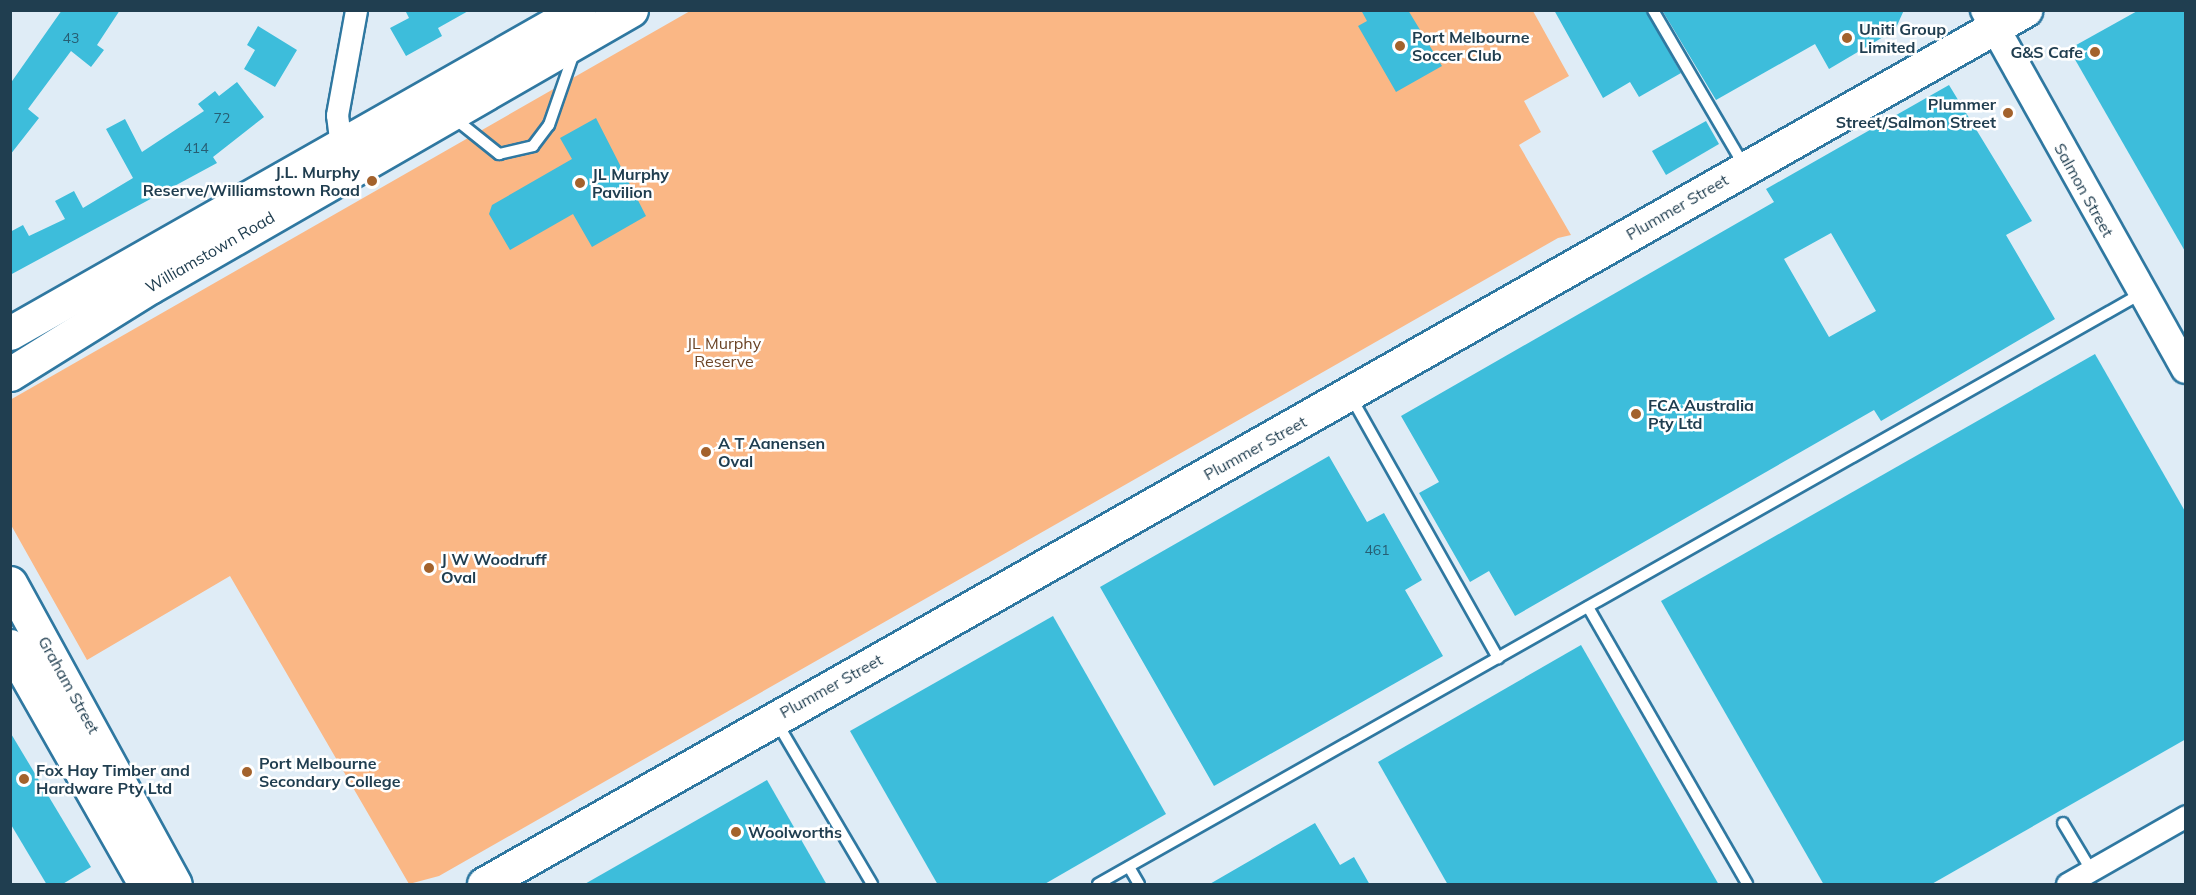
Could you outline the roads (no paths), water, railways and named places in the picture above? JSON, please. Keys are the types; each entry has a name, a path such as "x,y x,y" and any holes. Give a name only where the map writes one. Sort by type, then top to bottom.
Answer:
{"main road":[{"name":"Williamstown Road","path":"10,333 347,158 579,26 632,10"},
{"name":"Plummer Street","path":"484,885 774,718 1350,395 1745,168 1990,19 2025,10"},
{"name":"Williamstown Road","path":"13,368 347,158 449,115 579,26"},
{"name":"Graham Street","path":"10,583 60,668 175,885"},
{"path":"26,675 60,668"},
{"path":"26,675 60,668"},
{"name":"Graham Street","path":"26,675 141,883"}],"street":[{"path":"347,158 337,115 356,10"},
{"name":"Salmon Street","path":"1990,19 2186,369"},
{"path":"2067,885 2186,816"}],"lane":[{"path":"1653,10 1745,168"},
{"path":"449,115 499,154 533,146 549,125 579,26"},
{"path":"1098,885 2142,293"},
{"path":"1350,395 1498,658"},
{"path":"1588,607 1747,885"},
{"path":"774,718 872,885"},
{"path":"2063,823 2091,870"},
{"path":"1129,867 1139,885"}],"place":[{"name":"Uniti Group Limited","path":"1847,38"},
{"name":"Port Melbourne Soccer Club","path":"1400,46"},
{"name":"G&S Cafe","path":"2095,52"},
{"name":"Plummer Street/Salmon Street","path":"2008,113"},
{"name":"J.L. Murphy Reserve/Williamstown Road","path":"372,181"},
{"name":"JL Murphy Pavilion","path":"580,183"},
{"name":"FCA Australia Pty Ltd","path":"1636,414"},
{"name":"A T Aanensen Oval","path":"706,452"},
{"name":"J W Woodruff Oval","path":"429,568"},
{"name":"Port Melbourne Secondary College","path":"247,772"},
{"name":"Fox Hay Timber and Hardware Pty Ltd","path":"24,779"},
{"name":"Woolworths","path":"736,832"}],"park label":[{"name":"JL Murphy Reserve","path":"724,352"}]}
